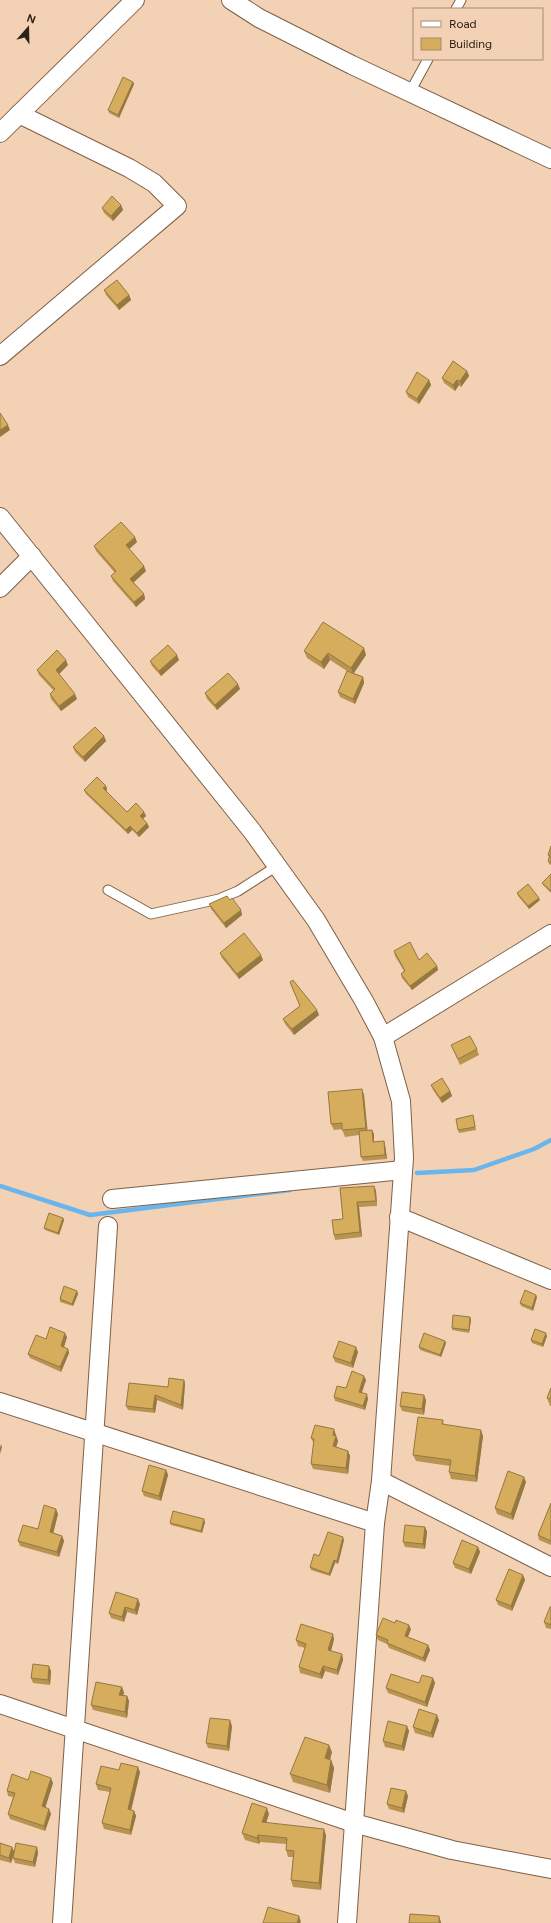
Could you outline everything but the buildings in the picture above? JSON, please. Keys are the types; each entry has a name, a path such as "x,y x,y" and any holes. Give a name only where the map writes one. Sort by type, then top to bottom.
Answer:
{"street":[{"path":"0,133 135,0"},
{"path":"231,0 259,18 551,159"},
{"path":"0,356 177,206 154,183 129,168 19,114"},
{"path":"0,517 252,831 316,920 364,1001 383,1037 401,1101 403,1170 400,1217 381,1481 375,1523 347,1923"},
{"path":"0,588 32,556"},
{"path":"383,1037 551,934"},
{"path":"112,1199 403,1170"},
{"path":"400,1217 551,1280"},
{"path":"62,1923 108,1226"},
{"path":"0,1402 375,1523"},
{"path":"381,1481 551,1567"},
{"path":"0,1704 354,1823 452,1850 551,1869"}],"lane":[{"path":"410,92 427,60"},
{"path":"108,890 151,914 219,899 238,891 278,866"}],"waterway":[{"path":"417,1173 474,1170 534,1149 551,1140"},
{"path":"0,1186 90,1215 290,1190"}]}
